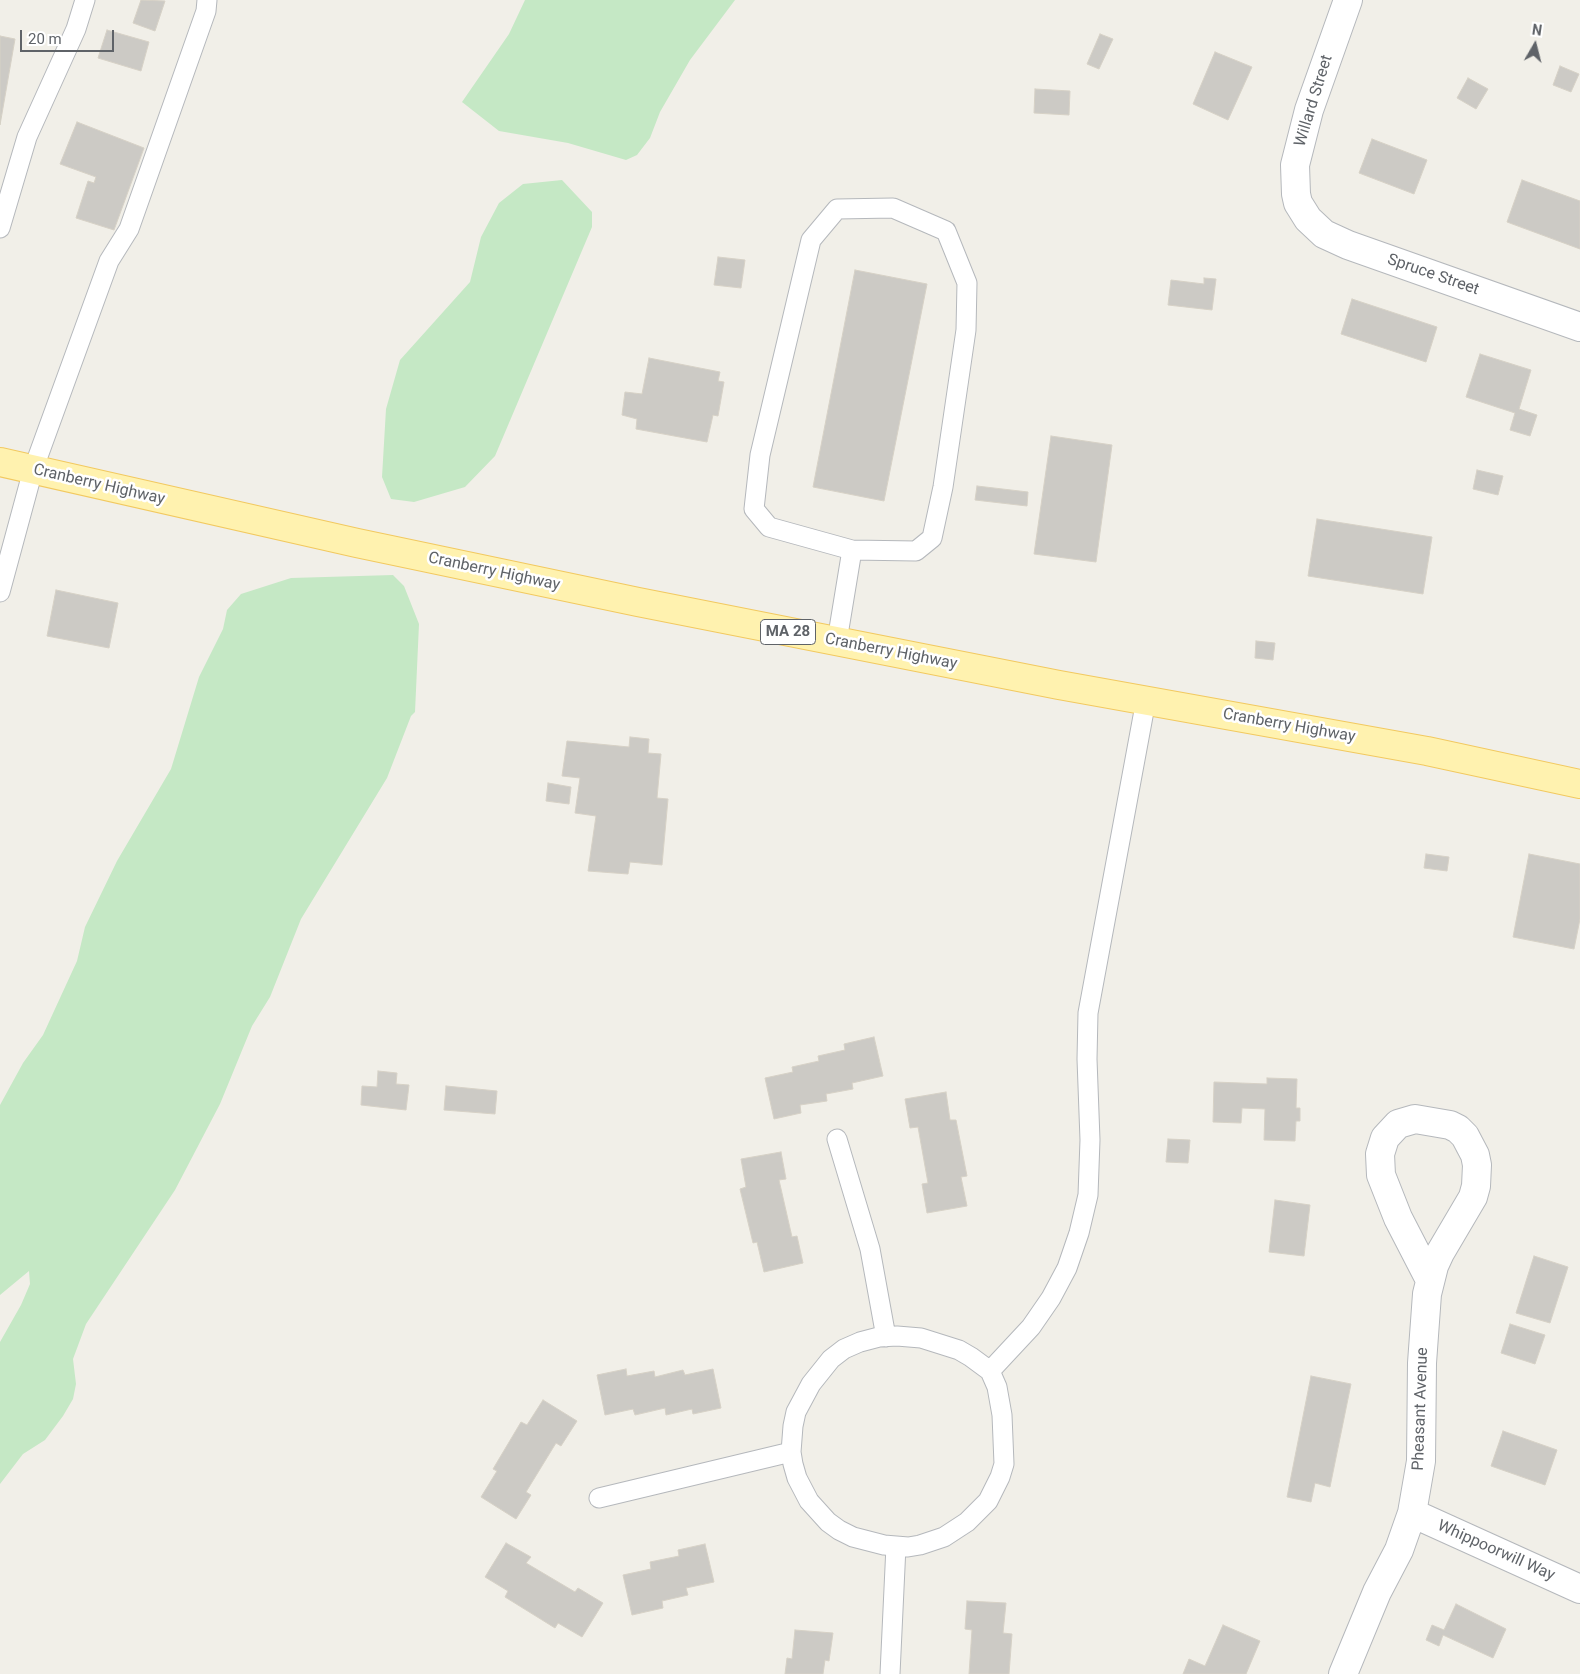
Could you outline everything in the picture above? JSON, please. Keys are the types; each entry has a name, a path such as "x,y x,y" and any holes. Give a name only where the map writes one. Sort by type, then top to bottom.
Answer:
{"main road":[{"name":"Cranberry Highway","path":"0,462 358,543 638,602 1146,700 1427,751 1580,784"}],"street":[{"name":"Willard Street","path":"1299,204 1294,186 1295,166 1309,110 1348,0"},
{"name":"Spruce Street","path":"1299,204 1314,227 1324,234 1348,245 1580,327"},
{"name":"Pheasant Avenue","path":"1343,1674 1377,1592 1398,1550 1412,1513 1421,1462 1425,1308 1430,1280 1440,1253 1472,1197 1476,1186 1477,1165 1471,1145 1465,1136 1458,1129 1450,1125 1414,1119 1398,1124 1386,1138 1380,1154 1381,1175 1398,1218 1430,1280"},
{"name":"Whippoorwill Way","path":"1412,1513 1580,1589"}],"lane":[{"path":"0,228 27,138 76,29 85,0"},
{"path":"0,592 33,470 109,261 129,229 206,11 207,0"},
{"path":"893,208 946,231 967,283 966,330 943,487 932,538 916,551 852,550 769,527 754,509 760,455 811,240 837,209 893,208"},
{"path":"837,641 852,550"},
{"path":"990,1371 1032,1327 1051,1298 1067,1268 1079,1233 1088,1195 1090,1140 1087,1085 1088,1013 1146,700"},
{"path":"837,1139 870,1249 886,1337"},
{"path":"886,1337 909,1337 946,1345 971,1357 990,1371 997,1387 1002,1415 1004,1464 995,1489 988,1501 979,1512 955,1531 920,1546 896,1546 868,1542 839,1530 828,1522 802,1490 791,1452 796,1412 820,1370 844,1349 860,1342 886,1337"},
{"path":"599,1498 791,1452"},
{"path":"890,1674 896,1546"}],"green space":[{"path":"525,0 735,0 690,60 660,112 650,138 637,155 626,160 568,143 499,131 462,102 509,34"},
{"path":"562,180 592,212 592,227 495,456 465,487 414,502 391,499 382,477 386,409 400,360 470,282 481,237 499,203 523,184"},
{"path":"393,575 404,586 419,624 415,712 411,716 387,778 301,919 270,997 252,1026 220,1104 175,1190 86,1324 73,1359 76,1384 73,1399 45,1440 23,1454 0,1484 0,1342 21,1305 30,1284 29,1271 0,1295 0,1105 23,1063 43,1035 77,961 85,927 117,861 171,769 199,677 223,629 227,610 241,594 291,578"}],"building":[{"path":"141,0 165,1 155,31 133,23"},
{"path":"107,30 149,42 141,71 98,58"},
{"path":"1100,34 1113,39 1099,69 1087,64"},
{"path":"0,36 15,39 0,125"},
{"path":"1215,52 1252,67 1228,120 1193,104"},
{"path":"1560,66 1579,74 1571,92 1553,85"},
{"path":"1468,78 1488,89 1476,109 1457,98"},
{"path":"1035,89 1070,91 1069,115 1034,113"},
{"path":"77,122 144,148 114,230 76,218 88,181 94,183 96,177 60,164"},
{"path":"1372,139 1427,160 1414,194 1359,173"},
{"path":"1522,180 1580,201 1580,249 1507,222"},
{"path":"718,257 745,260 741,288 714,285"},
{"path":"855,270 927,284 884,501 813,487"},
{"path":"1204,278 1216,279 1212,310 1168,305 1171,280 1204,284"},
{"path":"1352,299 1437,327 1426,362 1341,334"},
{"path":"1480,354 1531,370 1519,409 1537,415 1530,436 1510,430 1515,413 1466,397"},
{"path":"649,358 720,372 718,381 724,382 718,416 713,415 707,442 636,429 637,419 622,415 625,392 642,394"},
{"path":"1051,436 1112,445 1096,562 1034,554"},
{"path":"1477,470 1503,476 1498,495 1473,489"},
{"path":"977,486 1028,492 1027,506 975,500"},
{"path":"1317,519 1432,537 1423,594 1308,576"},
{"path":"56,590 118,603 109,648 47,636"},
{"path":"1256,641 1275,643 1273,660 1255,658"},
{"path":"630,737 649,739 648,753 661,754 657,798 668,799 662,865 630,862 628,874 588,871 596,816 575,813 580,778 562,776 567,741 629,747"},
{"path":"548,783 571,787 569,804 546,801"},
{"path":"1426,854 1449,857 1447,871 1424,868"},
{"path":"1529,854 1580,864 1580,919 1574,949 1513,937"},
{"path":"874,1037 883,1076 852,1083 853,1089 826,1094 827,1101 800,1105 801,1113 774,1119 765,1078 793,1072 792,1067 819,1061 818,1056 845,1050 844,1044"},
{"path":"378,1071 397,1073 396,1084 409,1085 406,1110 361,1105 362,1086 377,1087"},
{"path":"1267,1078 1297,1079 1296,1108 1300,1108 1300,1121 1296,1121 1295,1141 1264,1140 1265,1109 1242,1108 1241,1123 1213,1122 1214,1082 1267,1084"},
{"path":"446,1086 497,1091 495,1114 444,1110"},
{"path":"946,1092 950,1120 956,1120 967,1176 961,1177 967,1206 927,1213 922,1184 928,1183 918,1127 910,1128 905,1099"},
{"path":"1168,1139 1190,1140 1188,1163 1166,1162"},
{"path":"781,1152 786,1179 779,1180 792,1237 797,1236 803,1263 764,1272 757,1242 753,1243 740,1189 746,1187 741,1159"},
{"path":"1275,1200 1310,1205 1304,1256 1269,1252"},
{"path":"1534,1256 1568,1267 1550,1323 1516,1313"},
{"path":"1510,1324 1545,1335 1535,1364 1501,1353"},
{"path":"626,1369 627,1376 654,1371 655,1377 683,1370 685,1375 713,1369 721,1408 693,1414 692,1409 666,1415 665,1408 635,1415 633,1409 605,1415 597,1375"},
{"path":"1311,1376 1351,1384 1330,1487 1315,1483 1311,1502 1287,1497"},
{"path":"543,1400 577,1421 561,1446 556,1443 526,1492 531,1495 516,1519 481,1497 497,1471 493,1469 521,1422 527,1425"},
{"path":"1503,1431 1557,1450 1545,1485 1491,1466"},
{"path":"506,1543 531,1557 526,1563 575,1592 578,1588 603,1603 582,1637 558,1623 555,1628 505,1597 508,1591 485,1577"},
{"path":"705,1544 714,1582 686,1588 688,1595 662,1601 663,1608 632,1615 623,1575 651,1569 650,1562 679,1556 678,1550"},
{"path":"967,1601 1006,1603 1003,1633 1012,1634 1009,1674 969,1674 972,1630 965,1629"},
{"path":"1456,1604 1506,1629 1493,1658 1443,1635 1439,1646 1426,1640 1432,1625 1444,1630"},
{"path":"1223,1625 1260,1641 1246,1674 1183,1674 1189,1659 1205,1666"},
{"path":"795,1630 833,1633 829,1661 825,1660 823,1674 785,1674 787,1658 792,1659"}]}
